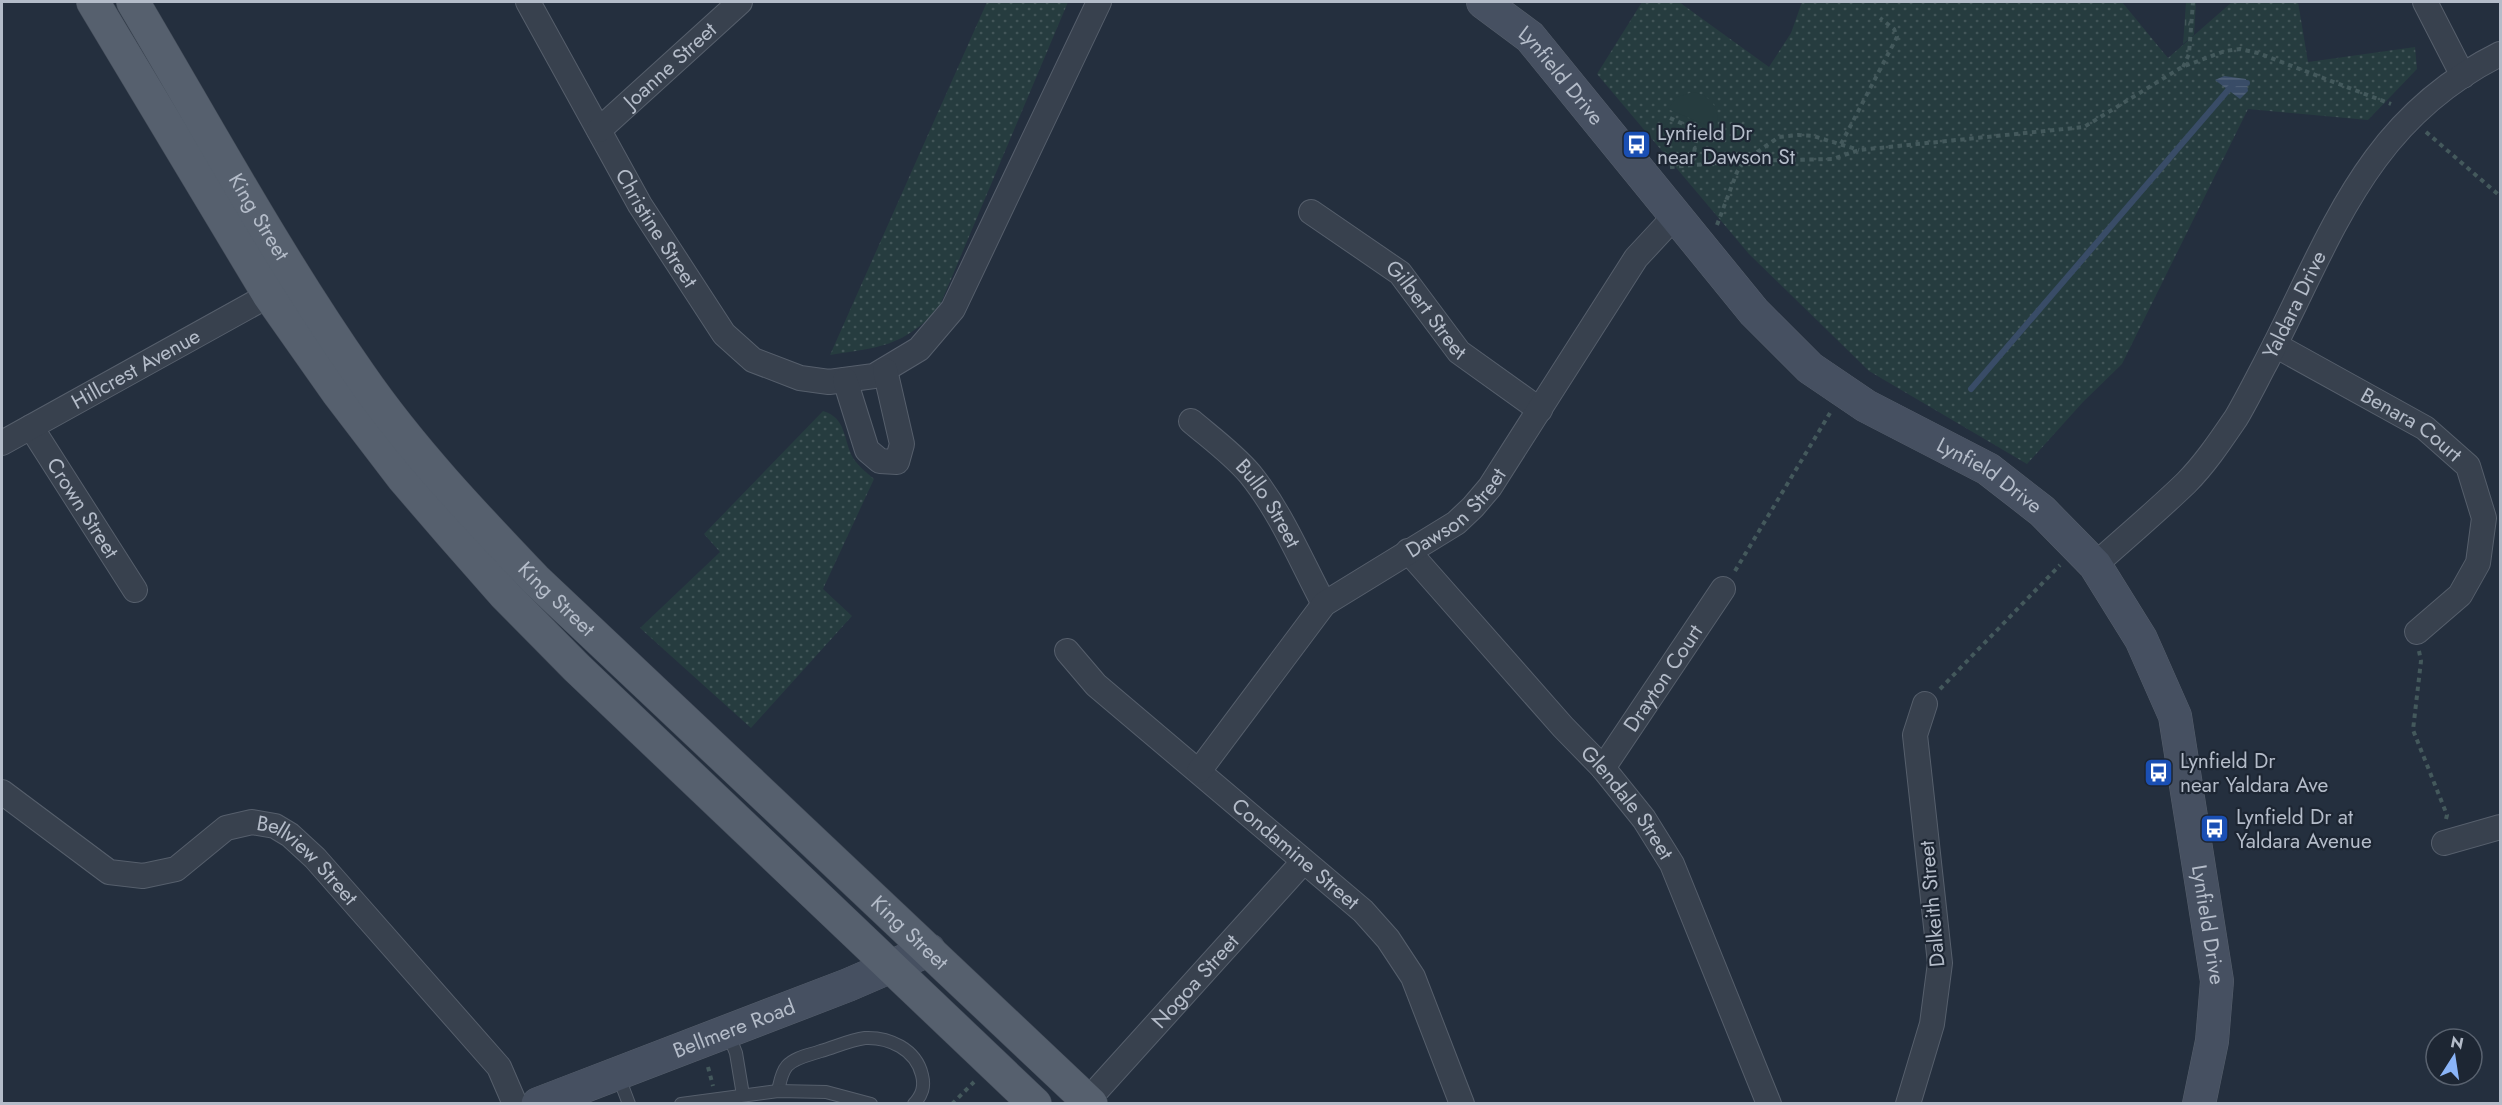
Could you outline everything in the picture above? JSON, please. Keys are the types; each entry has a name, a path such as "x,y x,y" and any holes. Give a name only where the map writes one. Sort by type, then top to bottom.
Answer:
{"main road":[{"name":"King Street","path":"93,2 269,295 320,368 397,470 506,595 577,668 1035,1104"},
{"name":"King Street","path":"133,2 318,314 361,377 466,507 535,579 1090,1102"}],"street":[{"name":"Christine Street","path":"528,2 640,205 724,334 753,360 800,378 829,382 874,376 885,370 919,349 953,309 1099,2"},
{"name":"Joanne Street","path":"599,130 740,2"},
{"name":"Lynfield Drive","path":"1483,2 1530,36 1754,312 1810,368 1843,392 1988,469 2042,511 2095,565 2141,639 2175,717 2217,981 2212,1041 2199,1104"},
{"path":"2424,2 2463,76"},
{"name":"Yaldara Drive","path":"2095,565 2187,482 2237,416 2356,185 2409,118 2463,76 2500,54"},
{"name":"Gilbert Street","path":"1311,212 1400,273 1459,352 1540,410"},
{"name":"Dawson Street","path":"1199,771 1324,604 1456,523 1473,507 1490,487 1636,258 1675,216"},
{"name":"Hillcrest Avenue","path":"12,431 269,295"},
{"name":"Benara Court","path":"2275,345 2425,428 2468,466 2484,518 2478,563 2460,595 2417,632"},
{"path":"845,380 867,450 880,461 897,462 902,444 885,370"},
{"name":"Bullo Street","path":"1191,421 1227,451 1250,474 1268,498 1324,604"},
{"name":"Crown Street","path":"12,431 135,590"},
{"name":"Glendale Street","path":"1408,551 1563,727 1603,768 1644,819 1672,864 1769,1104"},
{"name":"Drayton Court","path":"1603,768 1723,589"},
{"name":"Condamine Street","path":"1067,651 1096,685 1303,862 1364,911 1388,939 1413,977 1462,1104"},
{"name":"Dalkeith Street","path":"1908,1104 1932,1024 1940,963 1915,735 1925,704"},
{"name":"Bellview Street","path":"2,792 109,872 143,876 176,869 226,828 252,822 274,826 290,835 315,858 500,1067 515,1104"},
{"path":"2444,843 2500,827"},
{"name":"Nogoa Street","path":"1090,1102 1303,862"},
{"name":"Bellmere Road","path":"538,1104 623,1089 727,1032 929,950"}],"lane":[{"path":"727,1032 736,1053 742,1095"},
{"path":"778,1091 782,1073 792,1061 852,1041 880,1039 896,1043 908,1051 922,1072 924,1085 921,1096 914,1104"},
{"path":"681,1104 778,1091 826,1092 871,1104"}],"path":[{"path":"2182,67 2189,54 2193,2"},
{"path":"1840,144 1897,37 1894,29 1880,18"},
{"path":"1664,167 1744,161 1833,159 1860,150 2084,127 2182,67 2226,51 2240,49 2258,52 2391,104"},
{"path":"1670,118 1694,129 1696,141 1692,165"},
{"path":"2421,128 2500,196"},
{"path":"1701,247 1718,223 1737,172 1744,161 1779,137 1813,136 1860,150"},
{"path":"1723,589 1843,392"},
{"path":"1925,704 2062,562"},
{"path":"2417,632 2421,661 2413,730 2447,815 2444,843"},
{"path":"952,1104 974,1082"}],"green space":[{"path":"987,2 1068,2 938,310 912,332 889,343 830,355"},
{"path":"1642,2 1679,2 1769,67 1791,33 1802,2 2122,2 2168,58 2232,2 2298,2 2308,62 2415,47 2417,69 2368,120 2248,109 2122,364 2083,402 2027,464 1869,371 1749,254 1597,74"},
{"path":"2186,2 2196,2 2194,35 2183,44"},
{"path":"1693,92 1710,100 1714,105 1717,116 1715,129 1668,109 1677,97"},
{"path":"823,411 831,414 840,424 853,458 874,479 823,589 852,616 751,728 640,628 720,552 704,534"}],"water":[{"path":"2224,76 2246,79 2248,91 2240,99 2215,80"}],"waterway":[{"path":"1971,389 2229,89 2235,83 2247,83"}],"place":[{"name":"Lynfield Dr near Dawson St","path":"1636,145"},
{"name":"Lynfield Dr near Yaldara Ave","path":"2159,773"},
{"name":"Lynfield Dr at Yaldara Avenue","path":"2215,829"}]}
